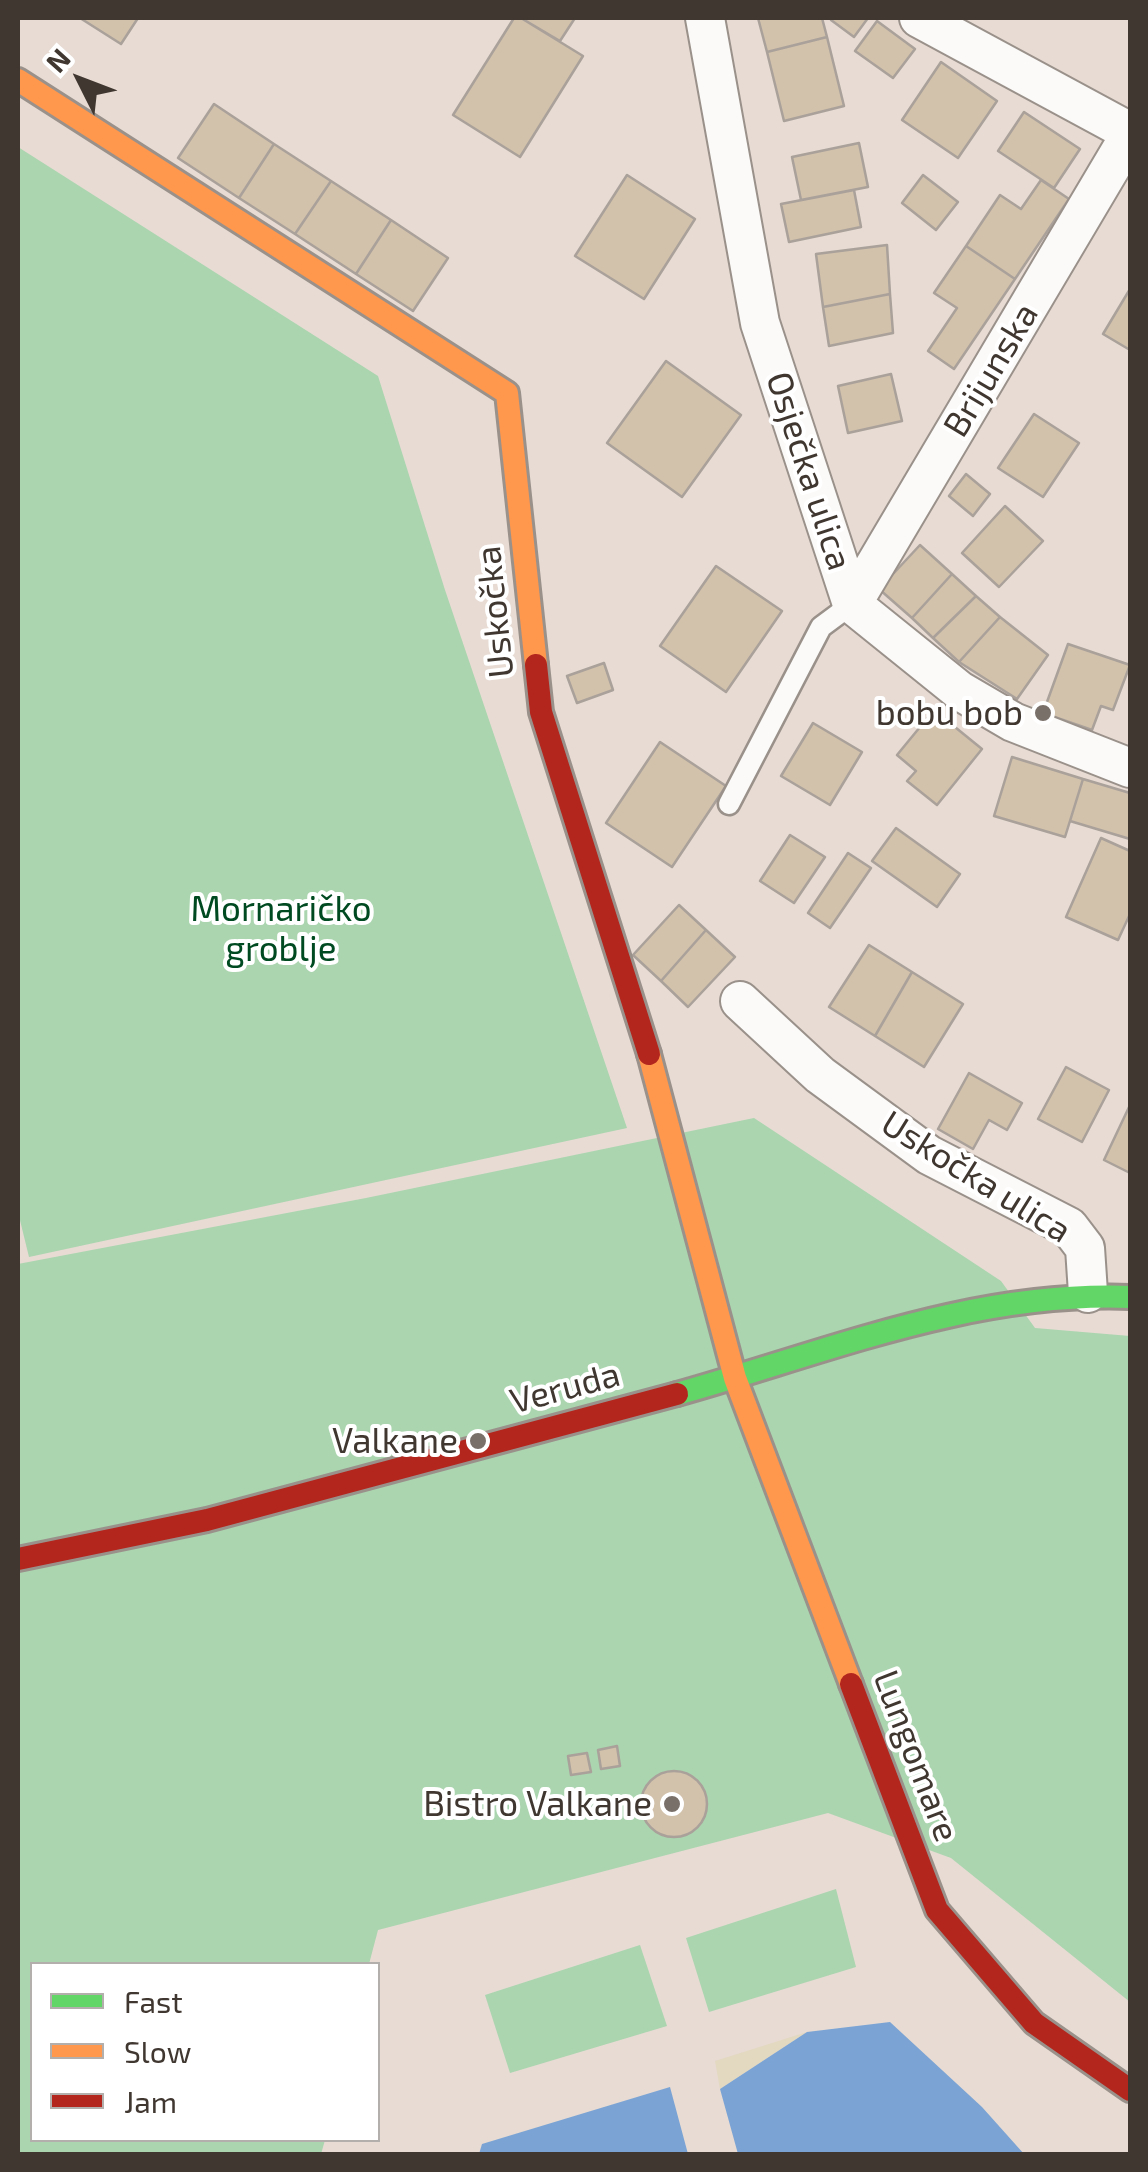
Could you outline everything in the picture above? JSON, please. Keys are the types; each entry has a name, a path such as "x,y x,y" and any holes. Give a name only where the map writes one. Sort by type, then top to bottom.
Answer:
{"street":[{"name":"Osječka ulica","path":"705,18 760,323 852,604 960,691 1014,722 1130,768"},
{"path":"919,18 1130,134"},
{"name":"Uskočka","path":"18,80 507,393 541,712 663,1098 735,1378"},
{"name":"Brijunska","path":"852,604 1130,134"},
{"name":"Uskočka ulica","path":"740,1001 820,1075 929,1155 1069,1227 1085,1248 1088,1292"},
{"name":"Veruda","path":"18,1559 235,1514 735,1378 960,1312 1026,1298 1088,1292 1130,1297"},
{"name":"Lungomare","path":"735,1378 937,1910 1034,2023 1130,2090"}],"lane":[{"path":"729,804 821,627 852,604"}],"green space":[{"name":"Mornaričko groblje","path":"18,147 378,376 445,590 627,1128 29,1257 18,1212"},
{"path":"754,1118 1001,1281 1035,1328 1130,1336 1130,2002 951,1858 828,1813 378,1930 370,1962 30,1962 30,2142 324,2142 321,2154 18,2154 18,1264"},
{"path":"836,1889 856,1967 709,2012 686,1938"},
{"path":"640,1945 667,2026 510,2073 485,1995"}],"sand":[{"path":"807,2032 720,2089 715,2061"}],"water":[{"path":"890,2022 982,2107 1024,2154 738,2154 720,2089 807,2032"},
{"path":"670,2087 688,2154 479,2154 482,2144"}],"building":[{"path":"80,18 138,18 121,44"},
{"path":"514,18 521,18 583,56 520,157 453,115"},
{"path":"521,18 575,18 560,41"},
{"path":"758,18 822,18 827,37 767,52"},
{"path":"832,18 868,18 854,37"},
{"path":"877,21 915,49 893,78 855,51"},
{"path":"827,37 844,106 784,121 767,52"},
{"path":"941,62 997,101 958,158 902,120"},
{"path":"214,104 274,144 239,198 178,158"},
{"path":"1024,112 1080,149 1054,188 998,151"},
{"path":"859,143 868,187 801,200 792,157"},
{"path":"274,144 331,181 295,234 239,198"},
{"path":"627,175 695,219 644,299 575,256"},
{"path":"923,175 958,202 936,230 902,203"},
{"path":"1041,180 1069,199 1015,279 966,246 1000,195 1021,209"},
{"path":"331,181 391,220 356,274 295,234"},
{"path":"854,190 861,227 789,242 781,204"},
{"path":"391,220 448,258 413,311 356,274"},
{"path":"887,245 890,294 823,307 816,254"},
{"path":"966,246 1015,279 954,369 928,351 957,308 934,293"},
{"path":"1130,289 1130,350 1103,334"},
{"path":"890,294 893,333 829,346 823,307"},
{"path":"666,361 741,415 682,497 607,443"},
{"path":"891,374 902,421 848,433 838,386"},
{"path":"1034,414 1079,443 1043,497 998,468"},
{"path":"966,474 990,494 973,516 949,496"},
{"path":"1005,506 1043,541 999,587 962,553"},
{"path":"920,545 952,574 912,618 879,589"},
{"path":"716,566 782,611 726,692 660,646"},
{"path":"952,574 976,596 933,638 912,618"},
{"path":"976,596 1000,617 959,662 933,638"},
{"path":"1000,617 1048,655 1017,699 959,662"},
{"path":"1068,644 1130,665 1113,710 1101,706 1092,730 1043,713"},
{"path":"604,663 613,690 577,703 567,676"},
{"path":"934,710 982,749 937,805 907,781 916,771 897,755"},
{"path":"813,723 862,752 830,805 781,776"},
{"path":"660,742 726,786 672,867 606,823"},
{"path":"1012,757 1083,779 1065,837 994,816"},
{"path":"1083,779 1130,793 1130,839 1070,821"},
{"path":"896,828 960,874 937,907 872,861"},
{"path":"790,835 825,857 794,903 760,881"},
{"path":"1101,838 1130,851 1130,914 1118,940 1066,917"},
{"path":"848,853 871,868 830,928 808,913"},
{"path":"679,905 706,930 661,981 633,955"},
{"path":"706,930 735,957 688,1007 661,981"},
{"path":"869,945 912,972 875,1036 829,1007"},
{"path":"912,972 963,1004 924,1067 875,1036"},
{"path":"1066,1067 1109,1090 1082,1142 1038,1119"},
{"path":"969,1073 1022,1103 1007,1130 989,1120 973,1149 938,1129"},
{"path":"1130,1105 1130,1173 1104,1160"},
{"path":"617,1746 620,1766 601,1769 598,1750"},
{"path":"587,1753 591,1772 571,1775 568,1756"},
{"path":"674,1771 687,1773 697,1781 705,1791 705,1817 697,1827 687,1835 674,1837 661,1835 651,1827 643,1817 641,1804 643,1791 651,1781 661,1773"}],"traffic: fast":[{"path":"677,1394 957,1314 1071,1298 1130,1297"}],"traffic: slow":[{"path":"18,80 507,393 536,665"},
{"path":"649,1054 735,1378 851,1684"}],"traffic: jam":[{"path":"536,665 541,712 649,1054"},
{"path":"18,1559 207,1520 677,1394"},
{"path":"851,1684 937,1910 1034,2023 1130,2090"}],"place":[{"name":"bobu bob","path":"1043,713"},
{"name":"Valkane","path":"478,1441"},
{"name":"Bistro Valkane","path":"672,1804"}]}
